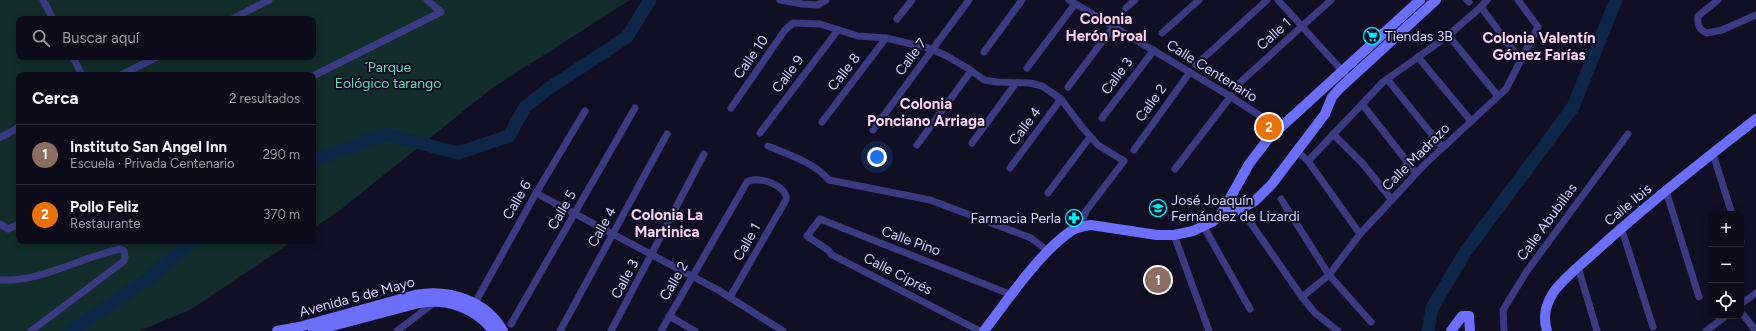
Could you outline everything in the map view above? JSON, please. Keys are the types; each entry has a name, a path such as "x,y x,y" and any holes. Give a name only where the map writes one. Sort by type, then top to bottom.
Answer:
{"main road":[{"path":"1220,216 1258,150 1279,128 1324,88 1341,70 1420,0"},
{"path":"984,331 1047,252 1071,231 1080,227 1091,225 1157,235 1184,234 1204,227 1220,216 1241,208 1263,194 1298,152 1325,114 1332,97 1436,0"},
{"path":"1324,88 1332,97"},
{"name":"Calle Ibis","path":"1547,331 1545,314 1548,303 1554,292 1578,267 1622,227 1756,119"},
{"name":"Avenida 5 de Mayo","path":"277,331 299,327 424,294 447,294 475,303 507,328"},
{"name":"Avenida 5 de Mayo","path":"313,331 419,302 451,304 471,311 481,318 493,331"},
{"path":"1451,331 1462,316 1469,316 1470,331"}],"street":[{"path":"43,0 51,16"},
{"path":"238,16 270,0"},
{"path":"316,74 441,12 427,0"},
{"path":"780,0 818,5 826,0"},
{"path":"897,19 912,0"},
{"name":"Calle 7","path":"873,130 969,0"},
{"path":"984,52 1022,0"},
{"path":"1126,8 1135,0"},
{"path":"1162,33 1199,0"},
{"path":"1196,64 1267,0"},
{"path":"1278,0 1350,79"},
{"name":"Calle 1","path":"1235,87 1331,0"},
{"path":"1308,161 1387,79 1448,35 1481,7 1487,0"},
{"name":"Calle Madrazo","path":"1302,297 1329,275 1360,234 1416,173 1442,147 1506,89 1538,27 1518,0"},
{"path":"1718,0 1698,16 1697,23 1700,29 1707,33 1722,30 1756,15"},
{"path":"1027,68 1072,2"},
{"name":"Calle Centenario","path":"1072,2 1231,96 1279,128"},
{"path":"1481,7 1521,61"},
{"name":"Calle 10","path":"732,108 785,30 794,23 820,24 838,30"},
{"path":"1068,87 1114,26"},
{"path":"838,30 858,36 886,38 934,49 984,80 1030,83 1042,86 1061,99 1090,137 1098,145 1124,162 1086,211 1080,227"},
{"name":"Calle 9","path":"760,133 838,30"},
{"path":"1448,35 1498,96"},
{"name":"Calle 8","path":"822,122 886,38"},
{"name":"Calle 3","path":"1102,118 1154,50"},
{"path":"1418,57 1471,121"},
{"path":"74,60 80,72"},
{"path":"127,72 151,60"},
{"path":"917,145 971,71"},
{"name":"Calle 2","path":"1134,150 1190,72"},
{"path":"1387,79 1442,147"},
{"path":"972,143 1016,83"},
{"path":"1175,169 1231,96"},
{"name":"Calle 4","path":"1010,168 1061,99"},
{"path":"1362,104 1416,173"},
{"name":"Calle 5","path":"507,328 575,214 635,108"},
{"name":"Calle 6","path":"475,303 536,193 585,111"},
{"path":"0,138 16,129"},
{"name":"Calle 4","path":"560,331 667,134"},
{"path":"1333,134 1363,164 1392,200"},
{"name":"Calle Abubillas","path":"1504,331 1503,310 1527,271 1628,134"},
{"path":"1048,193 1090,137"},
{"path":"768,146 801,159 821,171 829,180 930,200 1031,238 1047,252"},
{"path":"1298,152 1308,161 1360,234"},
{"name":"Calle 3","path":"611,331 704,154"},
{"path":"1713,154 1731,211"},
{"name":"Calle 1","path":"730,297 786,200 787,195 785,191 766,180 756,179 747,182"},
{"name":"Calle 2","path":"661,331 691,276 747,182"},
{"path":"1666,191 1698,297"},
{"path":"536,193 614,233 730,297 783,331"},
{"path":"1281,199 1329,275 1371,322"},
{"path":"1241,208 1314,313 1338,331"},
{"name":"Calle Pino","path":"807,236 820,219 1012,295"},
{"path":"0,224 8,229 16,225"},
{"path":"1204,227 1250,309"},
{"path":"1622,227 1653,327"},
{"path":"1174,235 1209,331"},
{"name":"Calle Ciprés","path":"807,236 828,250 832,255 980,331"},
{"path":"0,280 16,281 36,276 103,252 120,249 126,254 124,261 31,331"},
{"path":"1578,267 1597,331"},
{"path":"1744,302 1756,293"},
{"path":"397,331 435,302"},
{"path":"669,316 695,331"},
{"path":"1465,331 1467,316"},
{"path":"1744,316 1756,331"},
{"path":"1706,331 1722,319"}],"green space":[{"name":"´Parque Eológico tarango","path":"0,0 630,0 491,89 339,211 316,226 316,72 16,72 16,244 289,244 190,310 139,331 0,331"}],"waterway":[{"path":"316,160 385,134 458,153 509,136 525,107 548,89 627,37 650,0"},
{"path":"1428,331 1432,308 1466,251 1573,107 1616,0"},
{"path":"71,331 148,279 189,244"}],"place":[{"name":"Tiendas 3B","path":"1372,36"},
{"name":"Pollo Feliz","path":"1269,127"},
{"name":"José Joaquín Fernández de Lizardi","path":"1158,208"},
{"name":"Farmacia Perla","path":"1074,218"},
{"name":"Instituto San Angel Inn","path":"1158,280"}],"district":[{"name":"Colonia Herón Proal","path":"1106,28"},
{"name":"Colonia Valentín Gómez Farías","path":"1539,46"},
{"name":"Colonia Ponciano Arriaga","path":"926,112"},
{"name":"Colonia La Martinica","path":"667,224"}]}
